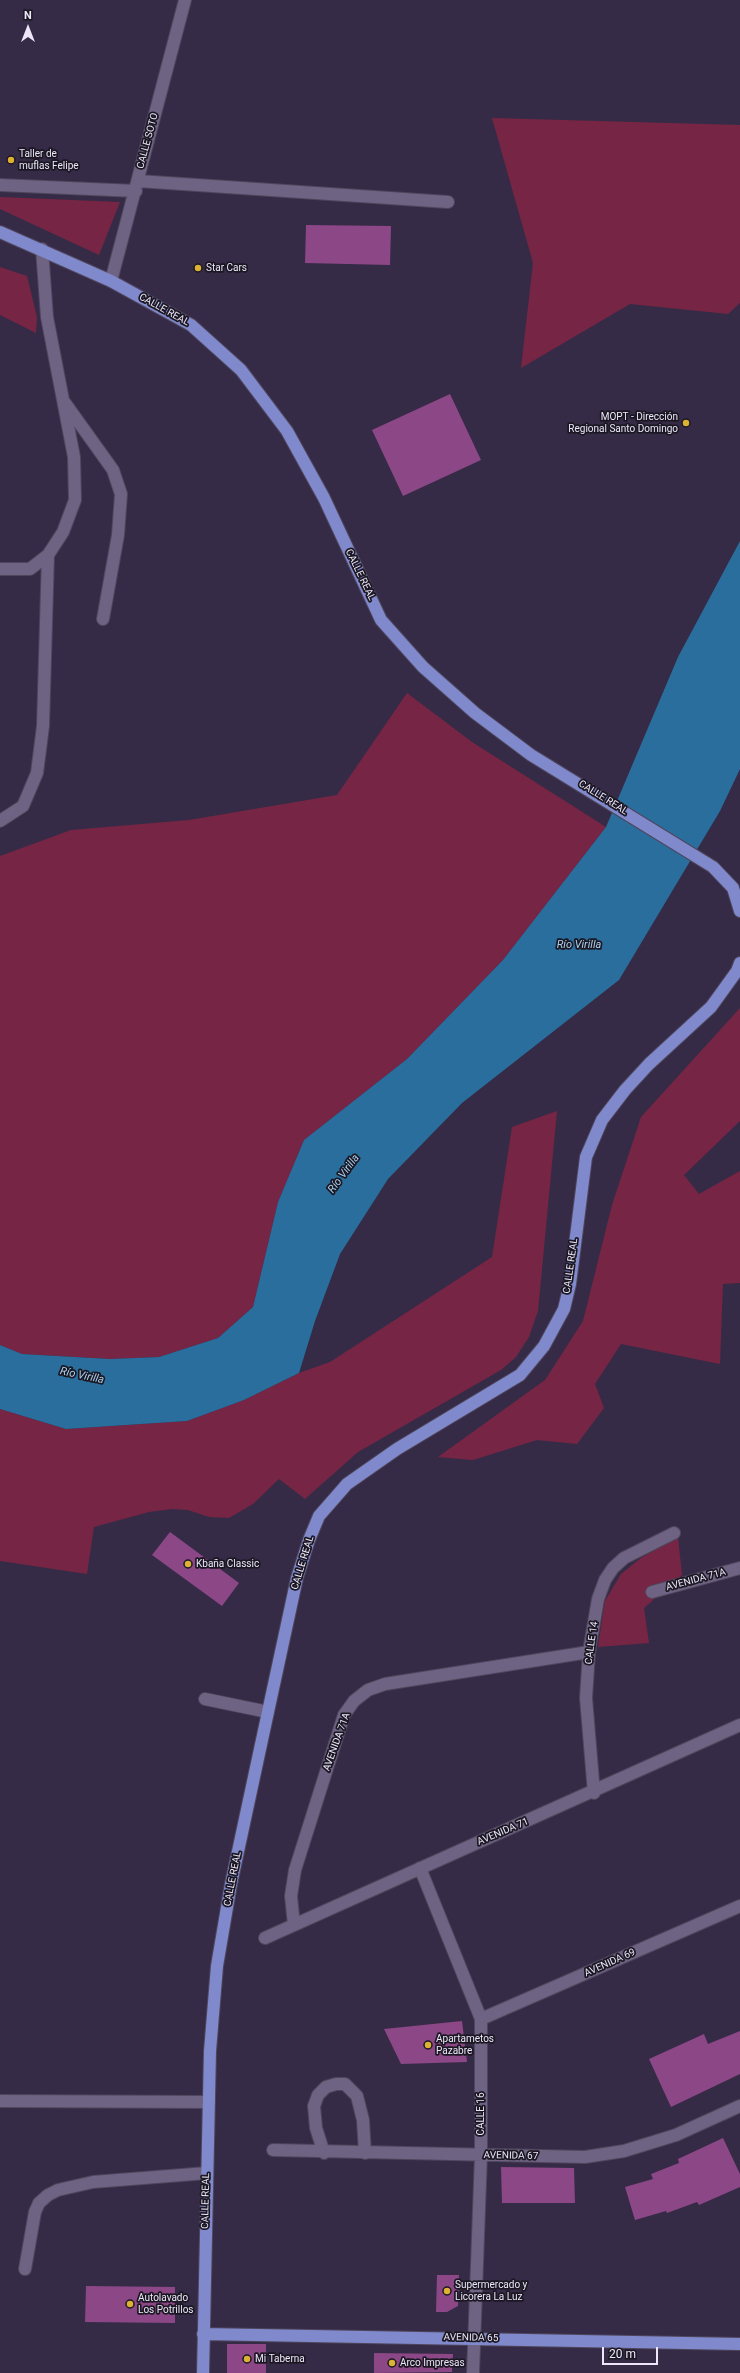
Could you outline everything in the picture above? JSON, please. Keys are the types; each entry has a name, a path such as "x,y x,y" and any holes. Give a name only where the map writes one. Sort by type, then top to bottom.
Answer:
{"main road":[{"name":"CALLE REAL","path":"0,232 42,249 111,282 191,325 241,370 291,438 324,498 381,620 423,667 475,713 531,754 714,867 733,888 740,910"},
{"name":"CALLE REAL","path":"203,2373 209,2102 217,1966 231,1884 298,1578 319,1516 347,1484 397,1449 520,1375 544,1346 564,1308 570,1284 586,1157 602,1120 625,1090 649,1064 711,1007 737,971 740,963"},
{"name":"AVENIDA 65","path":"203,2334 740,2344"}],"street":[{"name":"CALLE SOTO","path":"111,282 186,0"},
{"path":"0,185 137,186 448,202"},
{"path":"0,569 30,569 48,555 63,532 75,500 74,457 48,317 42,249"},
{"path":"63,401 114,470 121,494 118,535 103,619"},
{"path":"0,821 23,806 37,773 42,726 48,555"},
{"name":"CALLE 14","path":"594,1793 586,1698 589,1652 598,1599 613,1568 624,1558 674,1533"},
{"name":"AVENIDA 71A","path":"652,1592 740,1568"},
{"name":"AVENIDA 71A","path":"294,1925 291,1896 295,1870 344,1715 354,1701 368,1690 385,1684 589,1652"},
{"path":"204,1699 268,1712"},
{"name":"AVENIDA 71","path":"265,1938 420,1868 594,1793 740,1726"},
{"name":"CALLE 16","path":"420,1868 481,2019 481,2155 473,2373"},
{"name":"AVENIDA 69","path":"481,2019 740,1906"},
{"path":"324,2153 316,2128 314,2106 318,2095 326,2087 336,2084 345,2084 357,2096 363,2120 365,2154"},
{"path":"0,2101 209,2102"},
{"name":"AVENIDA 67","path":"273,2150 365,2154 585,2157 624,2151 676,2135 740,2106"},
{"path":"25,2269 35,2212 39,2203 48,2195 58,2190 93,2182 207,2173"},
{"path":"200,2373 203,2334"}],"shaded area":[{"path":"492,118 740,125 740,303 728,314 630,304 521,368 533,263"},
{"path":"0,197 120,202 99,255 0,209"},
{"path":"0,267 27,276 37,317 36,333 0,315"},
{"path":"407,693 472,742 606,827 503,960 407,1059 304,1140 278,1202 253,1307 218,1338 159,1357 110,1359 22,1354 0,1345 0,856 71,830 189,820 337,795"},
{"path":"740,1008 740,1121 684,1175 699,1194 740,1171 740,1283 723,1284 720,1364 621,1344 595,1384 604,1408 577,1444 537,1440 473,1460 438,1457 545,1380 583,1321 612,1205 641,1117"},
{"path":"557,1111 538,1311 529,1337 516,1357 501,1370 358,1452 305,1499 279,1479 253,1504 229,1518 209,1517 188,1510 172,1509 149,1512 94,1527 87,1574 0,1561 0,1409 66,1429 187,1421 244,1400 299,1373 330,1362 492,1257 512,1127"},
{"path":"678,1537 682,1575 644,1608 649,1643 598,1647 605,1601 621,1574 641,1558"}],"water":[{"name":"Río Virilla","path":"740,541 740,769 720,811 619,980 462,1103 388,1179 340,1254 315,1321 299,1373 244,1400 187,1421 66,1429 0,1409 0,1345 22,1354 110,1359 159,1357 218,1338 253,1307 278,1202 304,1140 407,1059 503,960 606,827 678,657"}],"building":[{"path":"306,225 391,226 390,265 305,263"},
{"path":"450,394 481,460 403,496 372,430"},
{"path":"170,1532 239,1583 222,1606 152,1555"},
{"name":"Apartametos Pazabre","path":"462,2021 467,2062 401,2064 384,2029"},
{"path":"740,2031 740,2074 671,2107 649,2059 704,2034 708,2044"},
{"path":"723,2138 740,2174 740,2187 699,2205 697,2202 667,2213 666,2211 635,2220 625,2187 653,2179 651,2174 679,2163 678,2159"},
{"path":"501,2167 574,2168 575,2203 502,2203"},
{"name":"Supermercado y Licorera La Luz","path":"437,2275 459,2275 458,2306 447,2312 436,2312"},
{"name":"Autolavado Los Potrillos","path":"86,2286 175,2287 175,2323 85,2322"},
{"name":"Mi Taberna","path":"227,2344 266,2344 266,2373 227,2373"},
{"path":"374,2353 453,2354 452,2372 374,2373"}],"place":[{"name":"Taller de muflas Felipe","path":"11,160"},
{"name":"Star Cars","path":"198,268"},
{"name":"MOPT - Dirección Regional Santo Domingo","path":"686,423"},
{"name":"Kbaña Classic","path":"188,1564"},
{"name":"Apartametos Pazabre","path":"428,2045"},
{"name":"Supermercado y Licorera La Luz","path":"447,2291"},
{"name":"Autolavado Los Potrillos","path":"130,2304"},
{"name":"Mi Taberna","path":"247,2359"},
{"name":"Arco Impresas","path":"392,2363"}]}
